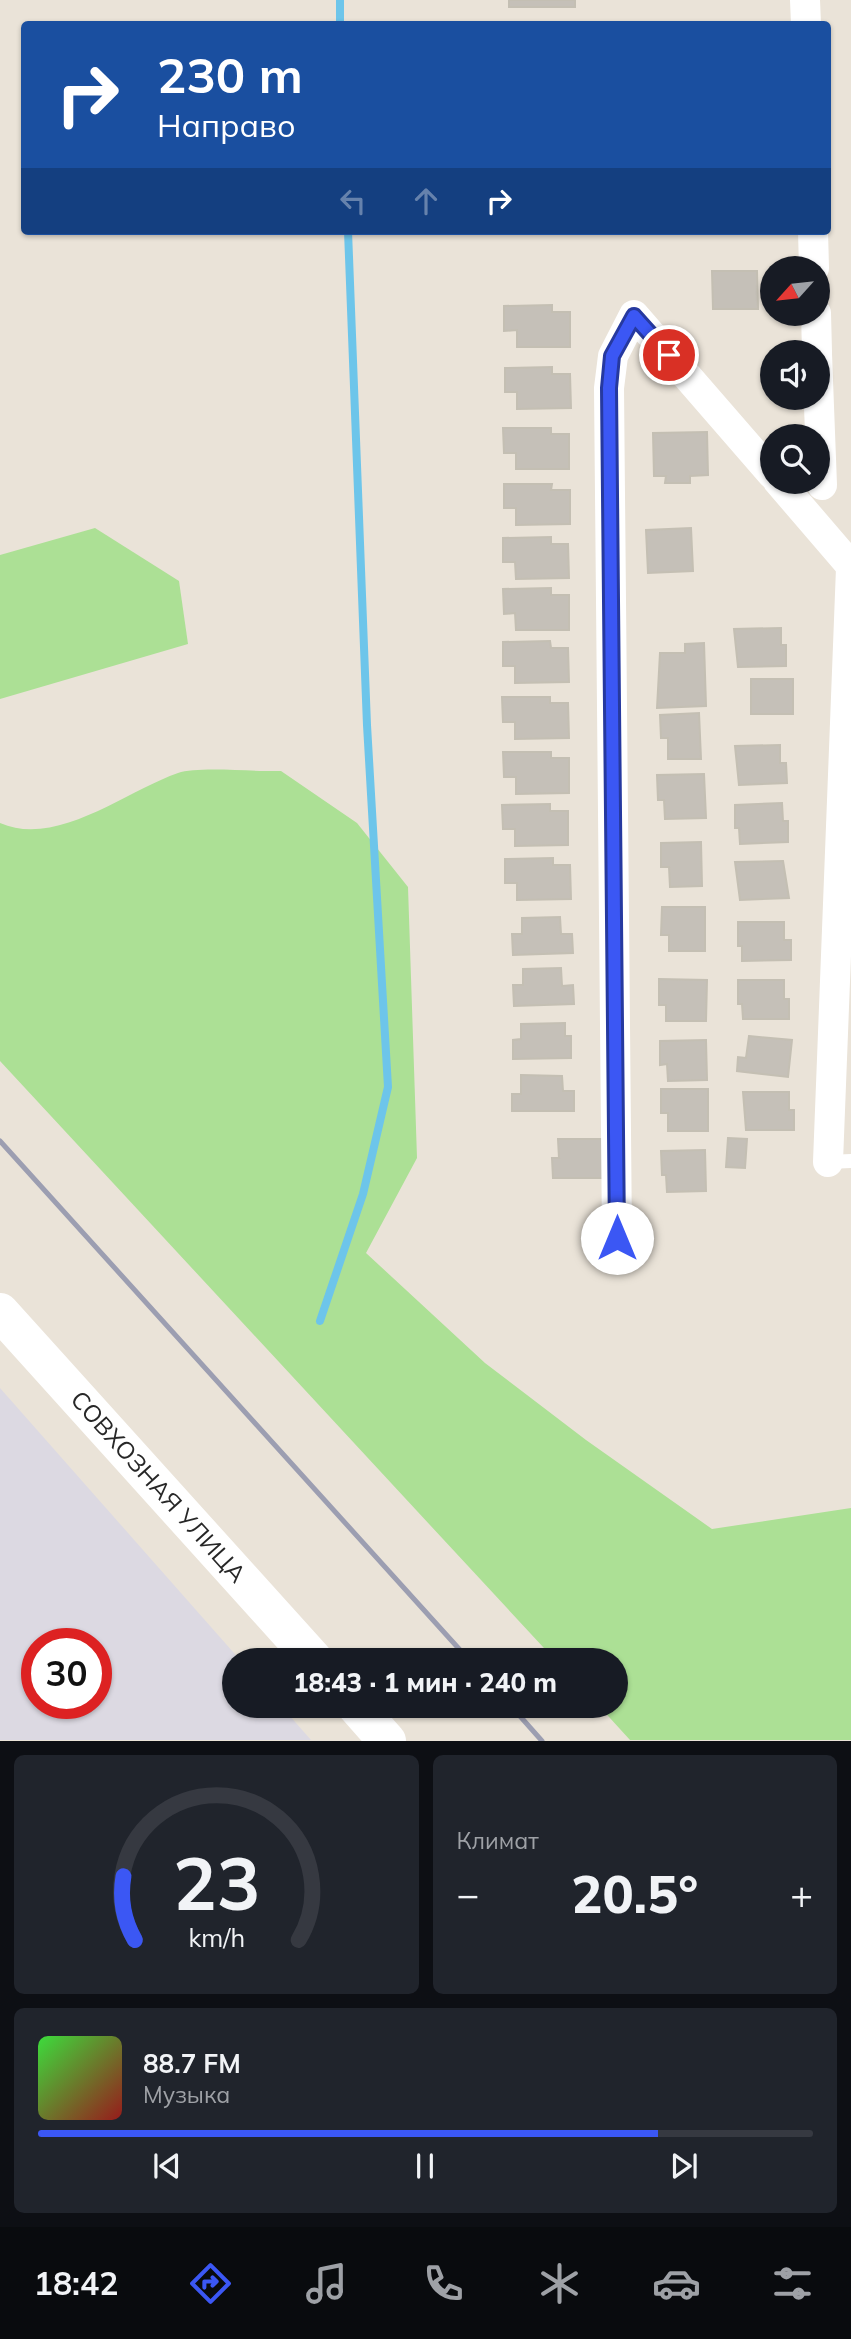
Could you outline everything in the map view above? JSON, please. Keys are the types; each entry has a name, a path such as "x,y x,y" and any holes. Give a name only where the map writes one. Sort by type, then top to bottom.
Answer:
{"street":[{"path":"805,0 806,21"},
{"path":"813,235 814,256"},
{"path":"617,1238 609,388 612,356 634,316 760,460"},
{"path":"789,494 851,567 840,1161"},
{"name":"СОВХОЗНАЯ УЛИЦА","path":"0,1312 303,1648"},
{"path":"367,1718 387,1741"}],"shaded area":[{"path":"0,1388 230,1648 222,1648 222,1718 292,1718 311,1740 0,1740"}],"green space":[{"path":"95,528 179,581 188,644 0,699 0,555"},
{"path":"213,770 281,771 357,823 408,887 417,1158 366,1253 485,1363 586,1440 712,1529 851,1508 851,1740 630,1740 610,1718 628,1718 628,1648 544,1648 0,1061 0,823 22,829 68,823 178,773"}],"building":[{"path":"509,0 575,0 575,7 509,7"},
{"path":"712,271 757,271 758,309 713,309"},
{"path":"552,305 552,312 570,312 570,347 517,347 517,330 504,331 504,306"},
{"path":"552,367 552,374 570,374 571,408 517,409 517,392 505,392 505,368"},
{"path":"503,428 551,428 551,434 569,434 569,469 516,469 516,453 504,453"},
{"path":"707,432 708,475 690,476 690,483 665,483 666,476 654,476 653,433"},
{"path":"504,484 552,484 551,490 570,490 570,524 516,525 516,508 504,508"},
{"path":"691,528 693,571 648,573 646,530"},
{"path":"551,537 551,544 568,544 569,578 516,579 515,562 503,562 503,538"},
{"path":"551,588 551,595 569,595 569,630 516,630 515,613 504,614 503,589"},
{"path":"781,628 781,645 786,645 786,666 738,667 734,629"},
{"path":"550,641 551,648 568,648 569,682 515,683 515,666 503,666 503,642"},
{"path":"704,643 706,706 657,708 660,653 685,653 685,644"},
{"path":"751,679 793,679 793,714 751,714"},
{"path":"502,697 550,697 550,703 568,703 569,738 515,739 515,722 503,722"},
{"path":"699,713 701,759 668,759 668,738 661,738 660,715"},
{"path":"780,745 780,763 786,763 787,783 739,785 735,746"},
{"path":"503,752 551,752 551,758 569,758 569,793 516,794 516,777 504,777"},
{"path":"704,774 706,818 665,819 664,800 658,800 657,775"},
{"path":"782,803 783,821 788,821 788,842 740,844 739,828 735,828 735,805"},
{"path":"550,804 550,811 568,811 568,845 515,846 515,829 503,829 502,805"},
{"path":"701,842 702,886 670,887 669,867 661,867 661,843"},
{"path":"553,858 553,865 570,865 571,899 517,900 517,883 505,883 505,859"},
{"path":"783,861 789,898 740,900 735,862"},
{"path":"662,907 705,907 705,951 669,951 669,935 661,935"},
{"path":"560,917 561,934 572,934 573,953 513,955 512,934 522,934 522,918"},
{"path":"738,922 784,922 784,940 791,940 791,960 742,961 742,946 738,946"},
{"path":"561,968 562,986 573,985 574,1004 514,1006 513,985 523,985 523,969"},
{"path":"659,979 707,980 706,1021 666,1021 666,1005 659,1005"},
{"path":"738,980 784,980 784,999 789,999 789,1019 743,1019 742,1004 738,1004"},
{"path":"565,1023 565,1036 571,1036 571,1058 513,1059 513,1040 521,1039 521,1024"},
{"path":"749,1036 792,1040 788,1077 737,1071 738,1057 746,1058"},
{"path":"706,1040 707,1080 668,1081 667,1064 660,1065 660,1041"},
{"path":"521,1075 562,1076 563,1091 574,1091 574,1111 512,1111 512,1094 521,1094"},
{"path":"661,1089 708,1089 708,1131 668,1131 668,1113 661,1113"},
{"path":"743,1092 789,1092 789,1110 794,1110 794,1130 746,1130"},
{"path":"728,1138 747,1139 745,1168 726,1167"},
{"path":"558,1139 614,1139 606,1178 553,1178 552,1158 559,1158"},
{"path":"705,1150 706,1191 667,1192 666,1175 662,1175 661,1151"}],"waterway":[{"path":"340,0 340,21"},
{"path":"320,1321 363,1194 388,1087 367,725 348,235"}],"railway":[{"path":"0,1141 458,1648"},
{"path":"522,1718 542,1741"}],"route":[{"path":"617,1238 612,434 609,388 612,356 634,316 669,355"}]}
